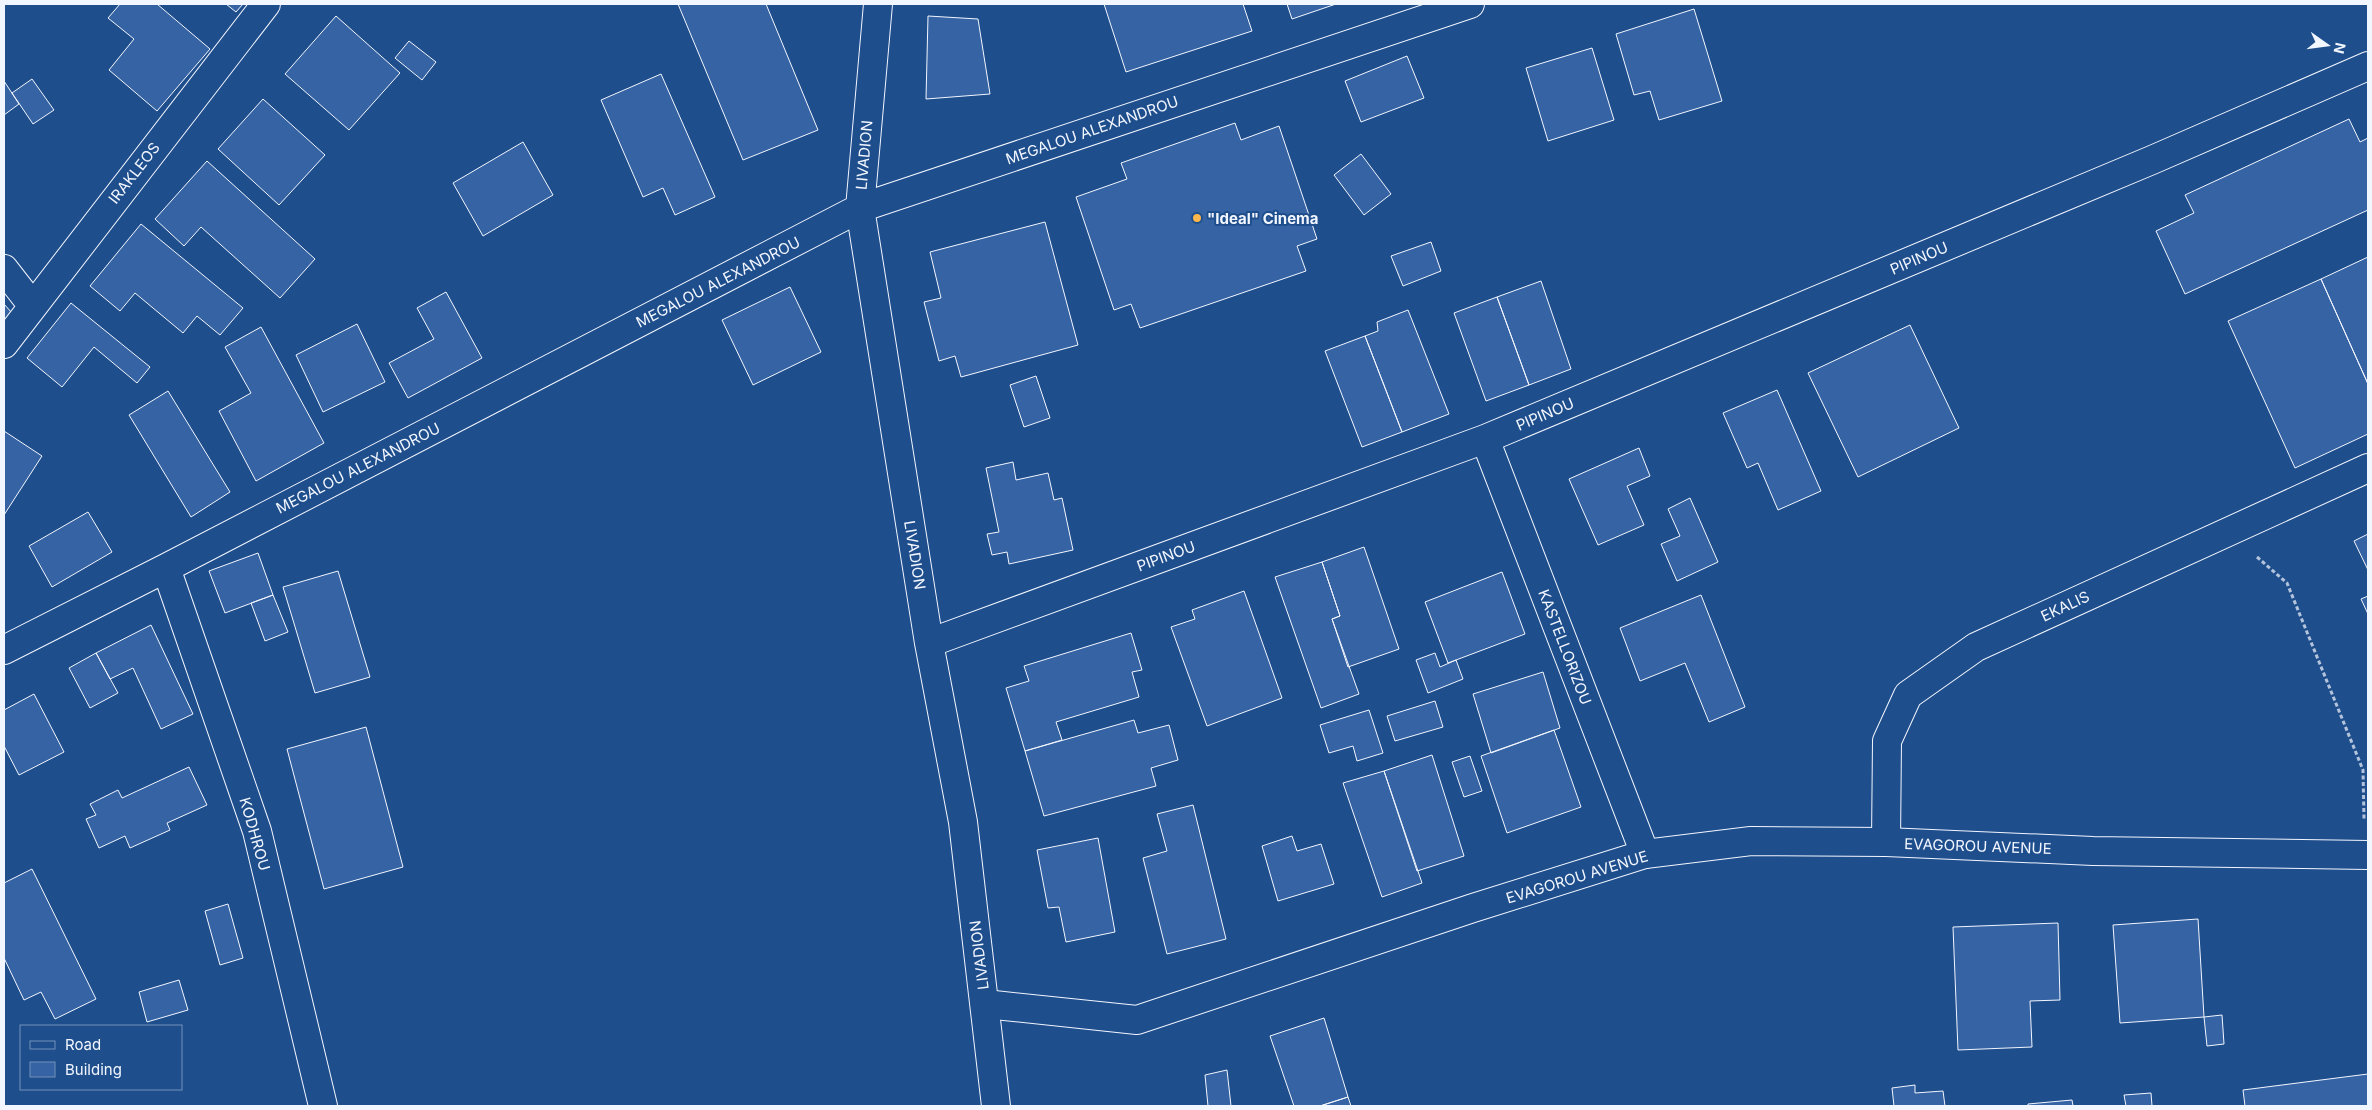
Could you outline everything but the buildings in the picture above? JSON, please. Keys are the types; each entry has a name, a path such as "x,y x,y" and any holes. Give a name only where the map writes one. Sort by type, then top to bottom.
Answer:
{"street":[{"name":"IRAKLEOS","path":"4,344 32,304 266,4"},
{"name":"LIVADION","path":"878,4 860,208 929,643 963,822 996,1106"},
{"name":"MEGALOU ALEXANDROU","path":"4,650 860,208 1470,4"},
{"name":"PIPINOU","path":"929,643 1485,439 2152,160 2368,66"},
{"path":"4,269 32,304"},
{"name":"KASTELLORIZOU","path":"1485,439 1645,854"},
{"name":"EKALIS","path":"1886,842 1887,741 1908,695 1976,647 2368,468"},
{"name":"KODHROU","path":"166,568 257,831 323,1106"},
{"name":"EVAGOROU AVENUE","path":"985,1004 1137,1020 1473,908 1645,854 1751,841 1886,842 2093,851 2366,855"}],"path":[{"path":"2228,532 2287,583 2364,770 2366,855"}],"place":[{"name":"\"Ideal\" Cinema","path":"1197,218"}]}
